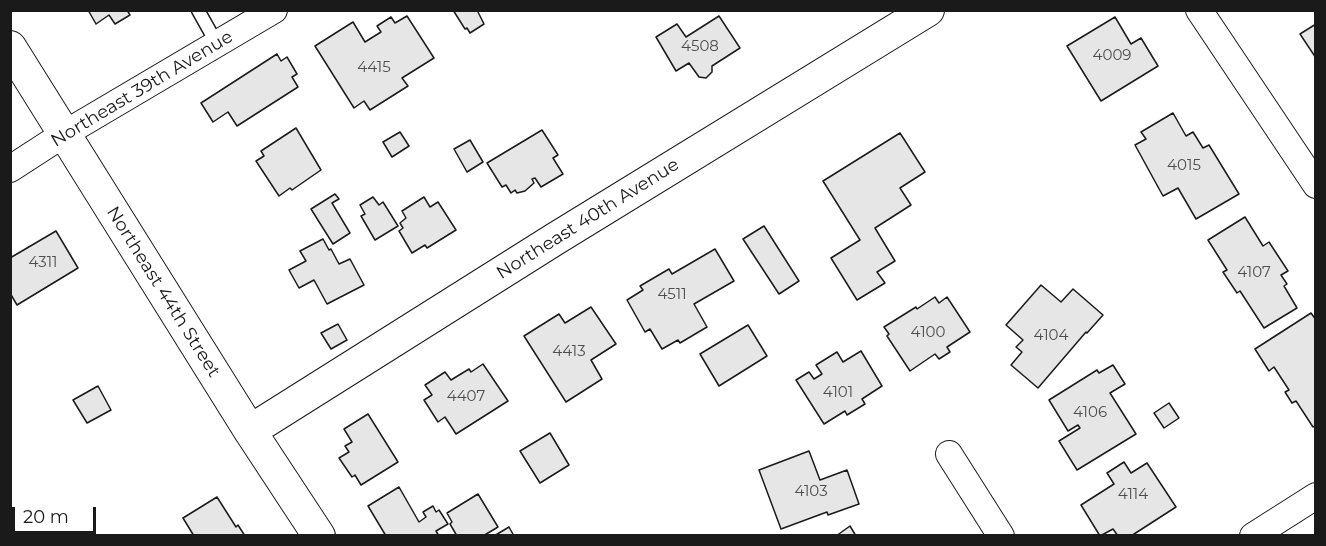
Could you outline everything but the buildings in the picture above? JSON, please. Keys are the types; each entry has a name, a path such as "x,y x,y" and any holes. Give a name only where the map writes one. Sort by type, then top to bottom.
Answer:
{"street":[{"name":"Northeast 39th Avenue","path":"10,169 64,134 274,10"},
{"name":"Northeast 40th Avenue","path":"250,431 565,233 928,10"},
{"path":"1199,10 1316,185"},
{"name":"Northeast 44th Street","path":"10,47 250,431 319,536"},
{"path":"949,454 1001,536"},
{"path":"1253,536 1316,496"}],"lane":[{"path":"198,10 217,44"}]}
